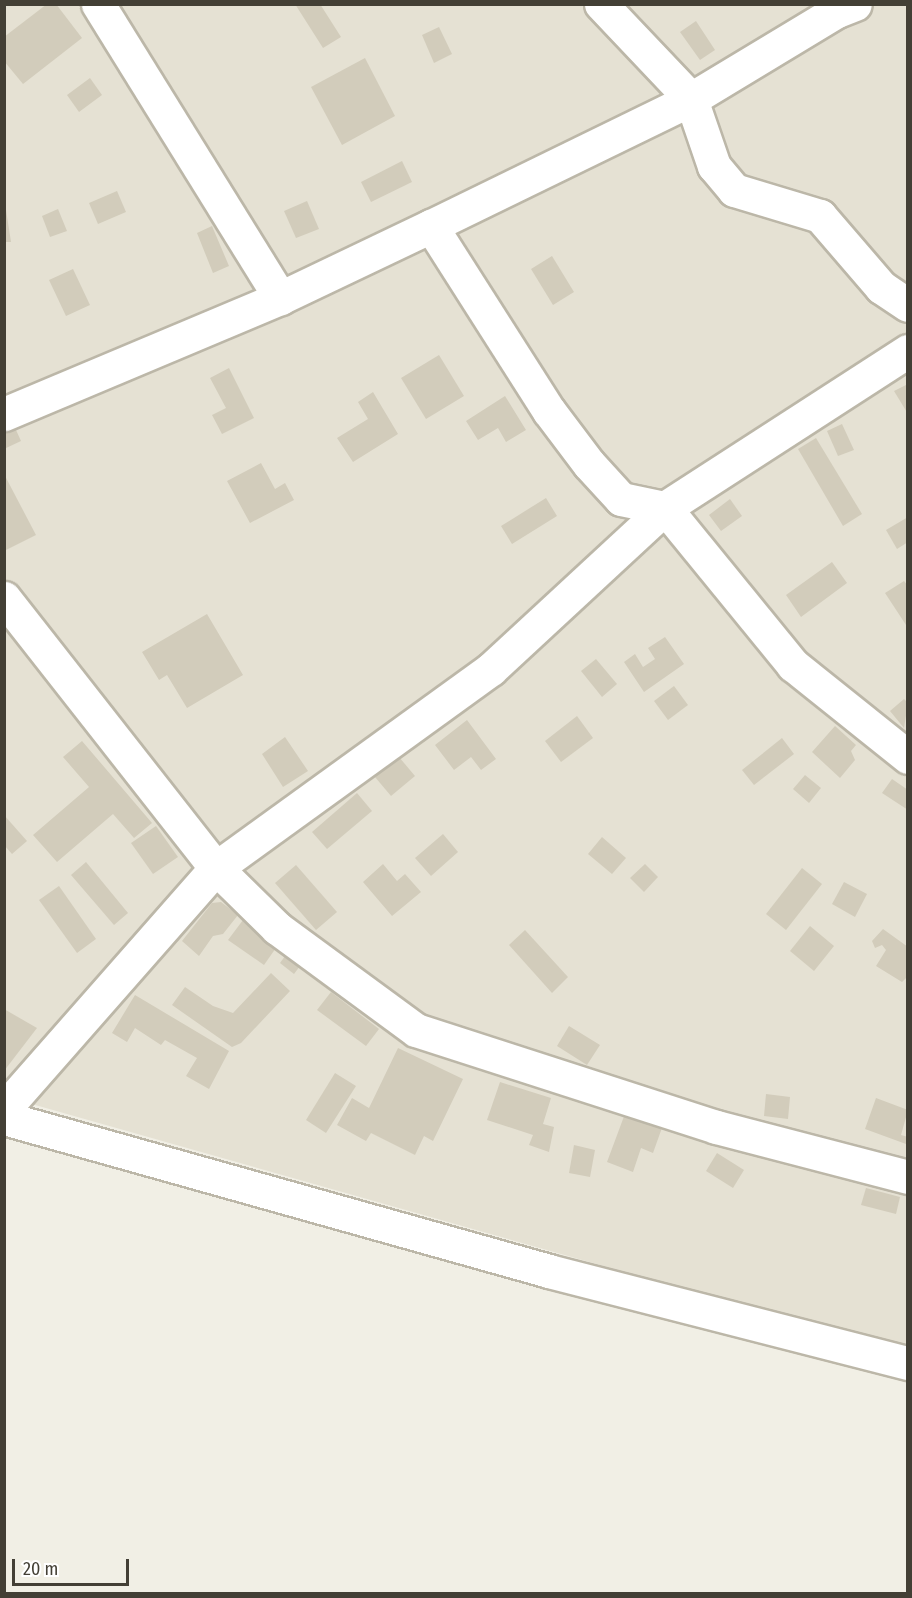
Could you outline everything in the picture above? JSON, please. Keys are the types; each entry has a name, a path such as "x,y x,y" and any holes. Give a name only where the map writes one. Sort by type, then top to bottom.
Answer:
{"street":[{"path":"98,4 280,298"},
{"path":"601,4 691,99 714,166 734,190 820,216 881,287 908,305"},
{"path":"4,414 280,298 431,226 691,99 837,11 855,4"},
{"path":"431,226 549,411 589,464 621,499 665,508 793,665 908,757"},
{"path":"4,1108 216,868 491,669 665,508 908,351"},
{"path":"4,598 216,868 277,928 416,1030 716,1127 908,1177"},
{"path":"4,1118 549,1271 908,1363"}],"shaded area":[{"path":"5,5 907,5 907,1352 14,1099 5,1109"}],"building":[{"path":"47,4 56,4 82,38 23,84 4,61 4,37"},
{"path":"295,4 320,4 341,37 323,48"},
{"path":"696,21 715,50 700,60 680,32"},
{"path":"439,27 452,54 434,63 422,35"},
{"path":"365,58 395,116 342,145 311,87"},
{"path":"90,78 102,95 79,112 67,95"},
{"path":"402,161 412,182 371,202 361,182"},
{"path":"117,191 126,212 98,224 89,203"},
{"path":"4,197 11,242 4,242"},
{"path":"307,201 319,229 296,238 284,211"},
{"path":"58,209 67,231 50,237 42,216"},
{"path":"212,226 229,266 213,273 197,233"},
{"path":"552,256 574,292 553,305 531,269"},
{"path":"73,269 90,305 66,316 49,280"},
{"path":"439,355 464,396 426,419 401,378"},
{"path":"229,368 254,418 222,434 212,415 226,408 210,378"},
{"path":"908,384 908,414 894,391"},
{"path":"373,392 398,434 353,462 337,438 368,419 358,402"},
{"path":"505,396 526,430 506,442 498,428 478,440 466,421"},
{"path":"11,419 21,441 4,449 4,422"},
{"path":"842,424 854,450 838,456 827,431"},
{"path":"816,438 862,514 843,526 798,449"},
{"path":"261,463 275,489 285,483 294,500 250,523 227,481"},
{"path":"4,474 36,535 4,551"},
{"path":"546,498 557,516 512,544 501,526"},
{"path":"730,499 742,516 721,531 709,515"},
{"path":"908,517 908,542 897,549 886,530"},
{"path":"832,562 847,583 801,617 786,595"},
{"path":"904,581 908,586 908,628 885,593"},
{"path":"207,614 243,675 187,708 167,675 159,680 142,652"},
{"path":"665,637 684,664 644,692 624,662 635,654 643,667 655,659 648,648"},
{"path":"596,659 617,684 602,697 581,671"},
{"path":"674,686 688,705 668,720 654,701"},
{"path":"904,699 908,703 904,728 890,711"},
{"path":"577,716 593,738 561,762 545,741"},
{"path":"467,720 496,759 481,770 471,757 454,770 435,745"},
{"path":"835,726 856,745 851,751 855,760 840,778 812,752"},
{"path":"285,737 308,771 283,787 262,754"},
{"path":"782,738 794,754 754,785 742,770"},
{"path":"82,741 152,823 134,838 113,814 57,862 33,835 89,787 63,757"},
{"path":"399,757 415,776 391,796 375,777"},
{"path":"805,775 821,788 809,803 793,789"},
{"path":"892,779 908,790 908,810 882,793"},
{"path":"357,793 372,811 327,849 312,832"},
{"path":"4,815 27,841 12,854 4,845"},
{"path":"156,826 178,857 153,874 131,843"},
{"path":"443,834 458,852 431,876 415,858"},
{"path":"602,837 626,858 612,874 588,854"},
{"path":"86,862 128,913 114,925 71,875"},
{"path":"383,864 397,881 405,874 421,892 392,916 363,882"},
{"path":"645,864 658,877 644,892 630,878"},
{"path":"296,865 337,912 316,930 275,883"},
{"path":"802,868 822,884 786,930 766,914"},
{"path":"844,882 867,894 855,917 832,904"},
{"path":"59,886 96,939 77,953 39,900"},
{"path":"221,902 238,915 223,934 213,936 199,956 182,941 212,903"},
{"path":"243,920 278,945 264,965 228,940"},
{"path":"810,926 834,946 814,971 790,951"},
{"path":"883,929 908,947 908,976 902,982 876,966 886,950 882,945 875,948 872,941"},
{"path":"525,930 568,977 552,993 509,945"},
{"path":"288,952 303,962 294,974 280,963"},
{"path":"271,973 290,991 241,1043 232,1047 172,1005 185,987 213,1006 233,1013"},
{"path":"331,992 379,1029 366,1046 317,1010"},
{"path":"135,995 229,1051 209,1089 186,1076 197,1058 165,1040 161,1045 135,1028 127,1042 112,1033"},
{"path":"4,1009 37,1028 4,1071"},
{"path":"569,1026 600,1045 587,1065 557,1046"},
{"path":"398,1048 463,1079 433,1141 424,1136 415,1155 371,1133 366,1141 337,1125 352,1098 369,1108"},
{"path":"335,1073 356,1086 326,1133 306,1120"},
{"path":"500,1082 551,1098 543,1124 554,1127 549,1152 529,1145 533,1135 487,1120"},
{"path":"766,1094 790,1097 788,1119 764,1116"},
{"path":"876,1098 908,1110 901,1135 908,1137 906,1144 865,1129"},
{"path":"626,1111 663,1125 653,1153 641,1148 633,1172 607,1162"},
{"path":"574,1145 595,1150 590,1177 569,1173"},
{"path":"717,1153 744,1170 733,1188 706,1171"},
{"path":"866,1188 900,1197 896,1214 861,1205"}]}
